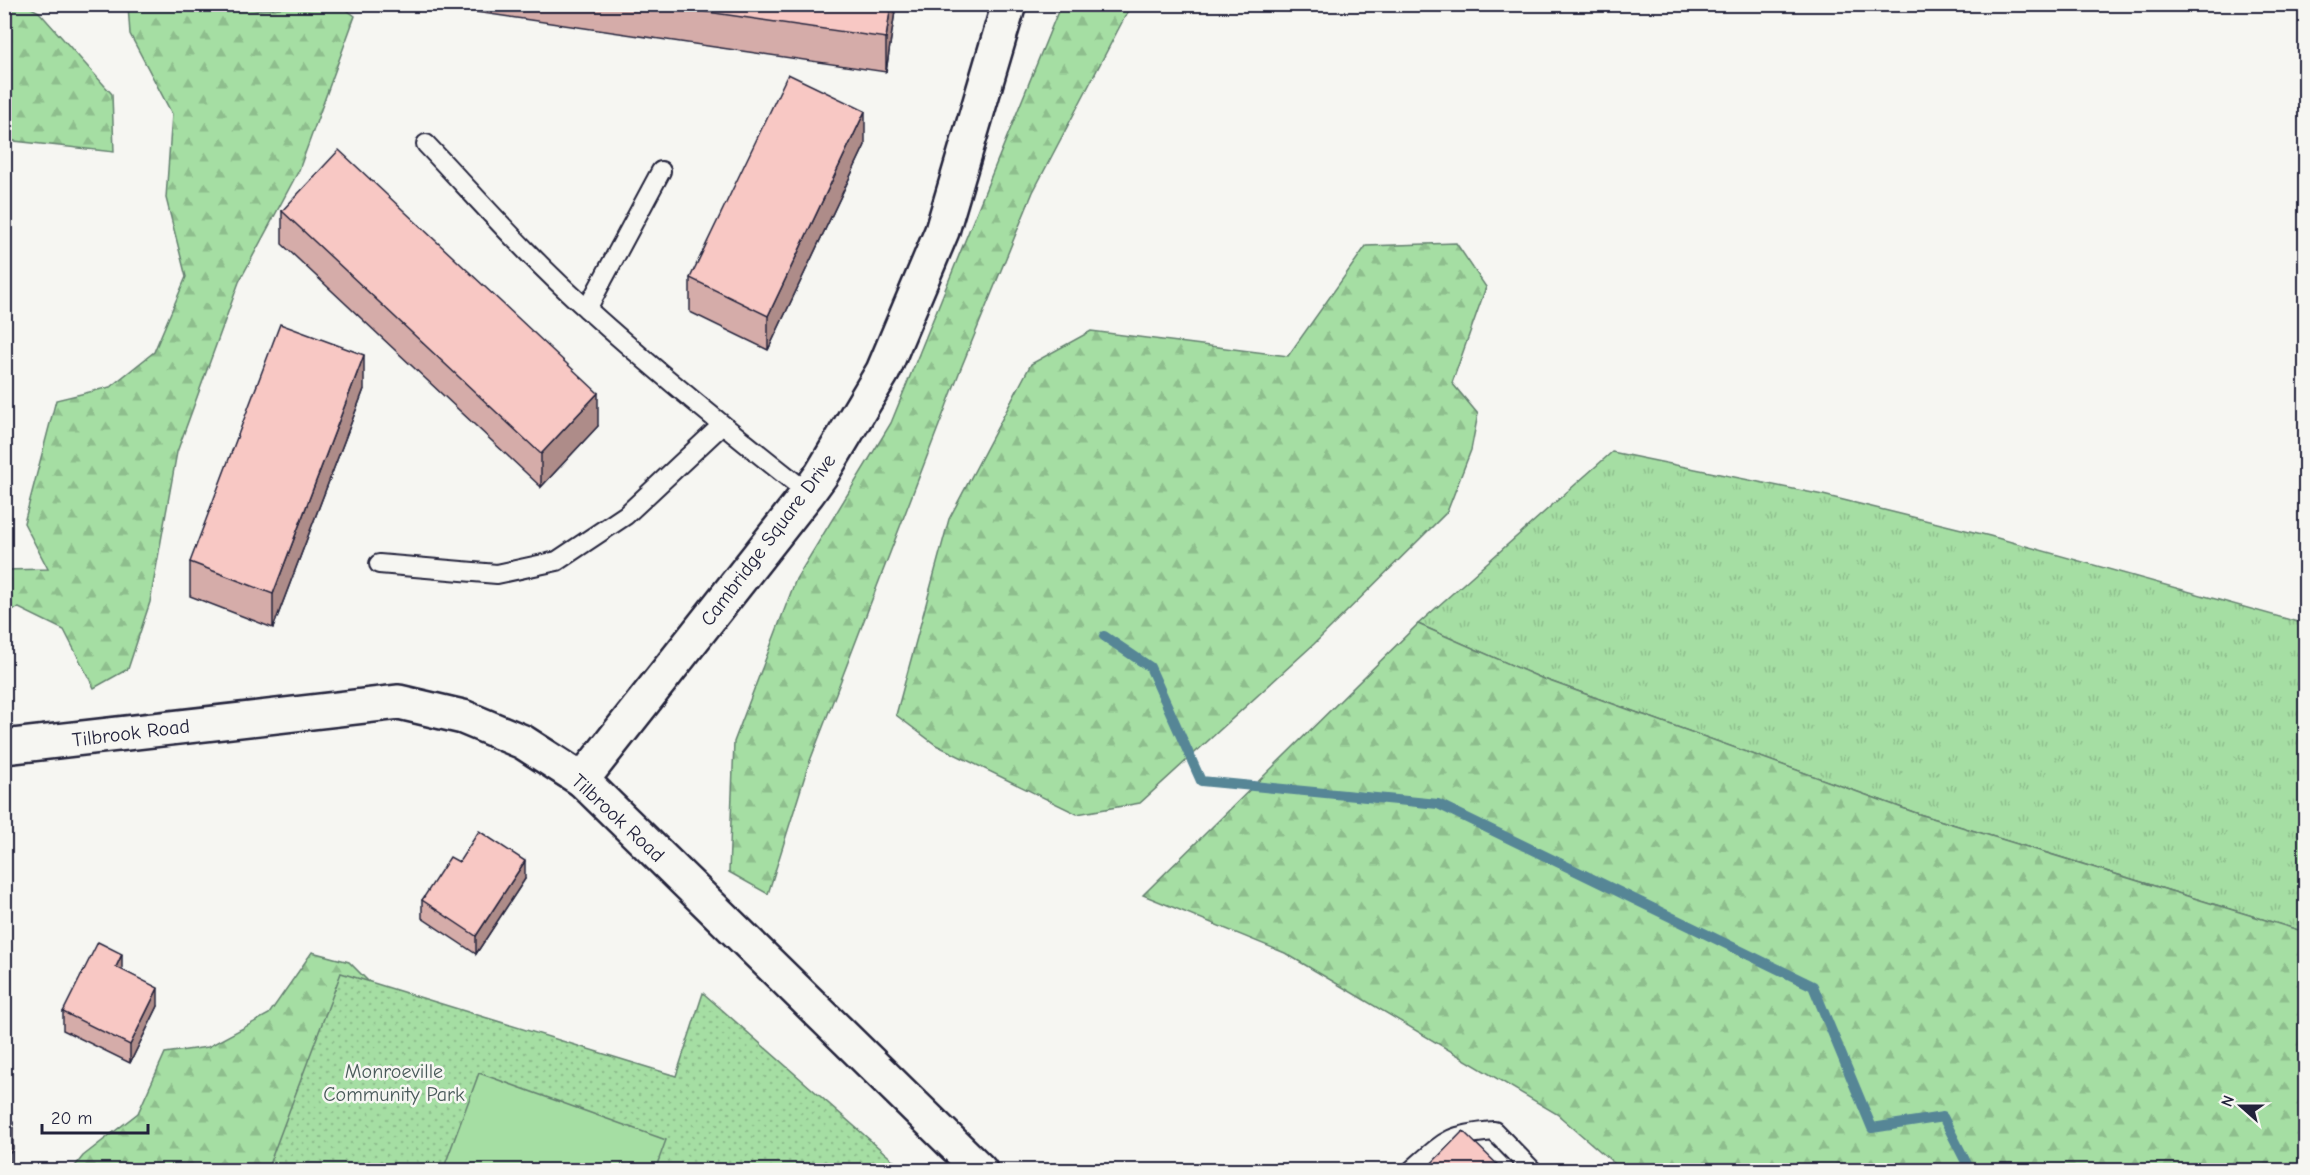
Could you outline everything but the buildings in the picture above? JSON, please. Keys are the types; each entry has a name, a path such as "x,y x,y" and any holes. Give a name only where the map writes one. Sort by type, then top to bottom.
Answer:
{"street":[{"name":"Cambridge Square Drive","path":"582,780 821,475 883,371 942,231 1009,4"},
{"name":"Tilbrook Road","path":"4,747 399,702 463,717 523,742 582,780 980,1170"}],"lane":[{"path":"426,144 546,270 587,309 722,425 807,493"},
{"path":"587,309 661,171"},
{"path":"379,564 497,574 557,561 626,514 722,425"},
{"path":"1412,1170 1445,1140 1466,1133 1494,1131 1532,1170"}],"green space":[{"path":"5,4 26,5 39,12 112,94 114,152 5,140"},
{"path":"220,4 258,10 340,5 355,16 299,170 239,282 177,452 150,602 128,669 94,688 64,630 19,608 5,611 5,570 48,569 24,523 56,400 110,387 154,352 186,277 166,198 172,114 130,34 128,5"},
{"path":"1061,4 1131,5 1033,192 961,368 808,766 768,894 729,872 734,742 796,579 891,423"},
{"path":"1456,243 1486,287 1452,383 1478,414 1471,450 1447,512 1314,644 1140,803 1077,814 936,745 896,715 949,519 1031,364 1091,331 1288,356 1366,246"},
{"path":"1612,452 1823,495 1990,536 2305,624 2305,932 1919,814 1541,678 1418,624"},
{"path":"1418,624 1541,678 1919,814 2305,932 2305,1170 1622,1170 1557,1114 1285,953 1143,895"},
{"path":"312,952 349,962 422,1035 383,1170 72,1170 83,1156 138,1113 165,1053 208,1047 269,1014"},
{"name":"Monroeville Community Park","path":"341,973 676,1076 703,993 904,1170 267,1170"},
{"path":"479,1073 666,1140 655,1170 443,1170"}],"waterway":[{"path":"1104,636 1150,667 1201,781 1438,804 1813,986 1872,1128 1943,1117 1970,1170"}]}
